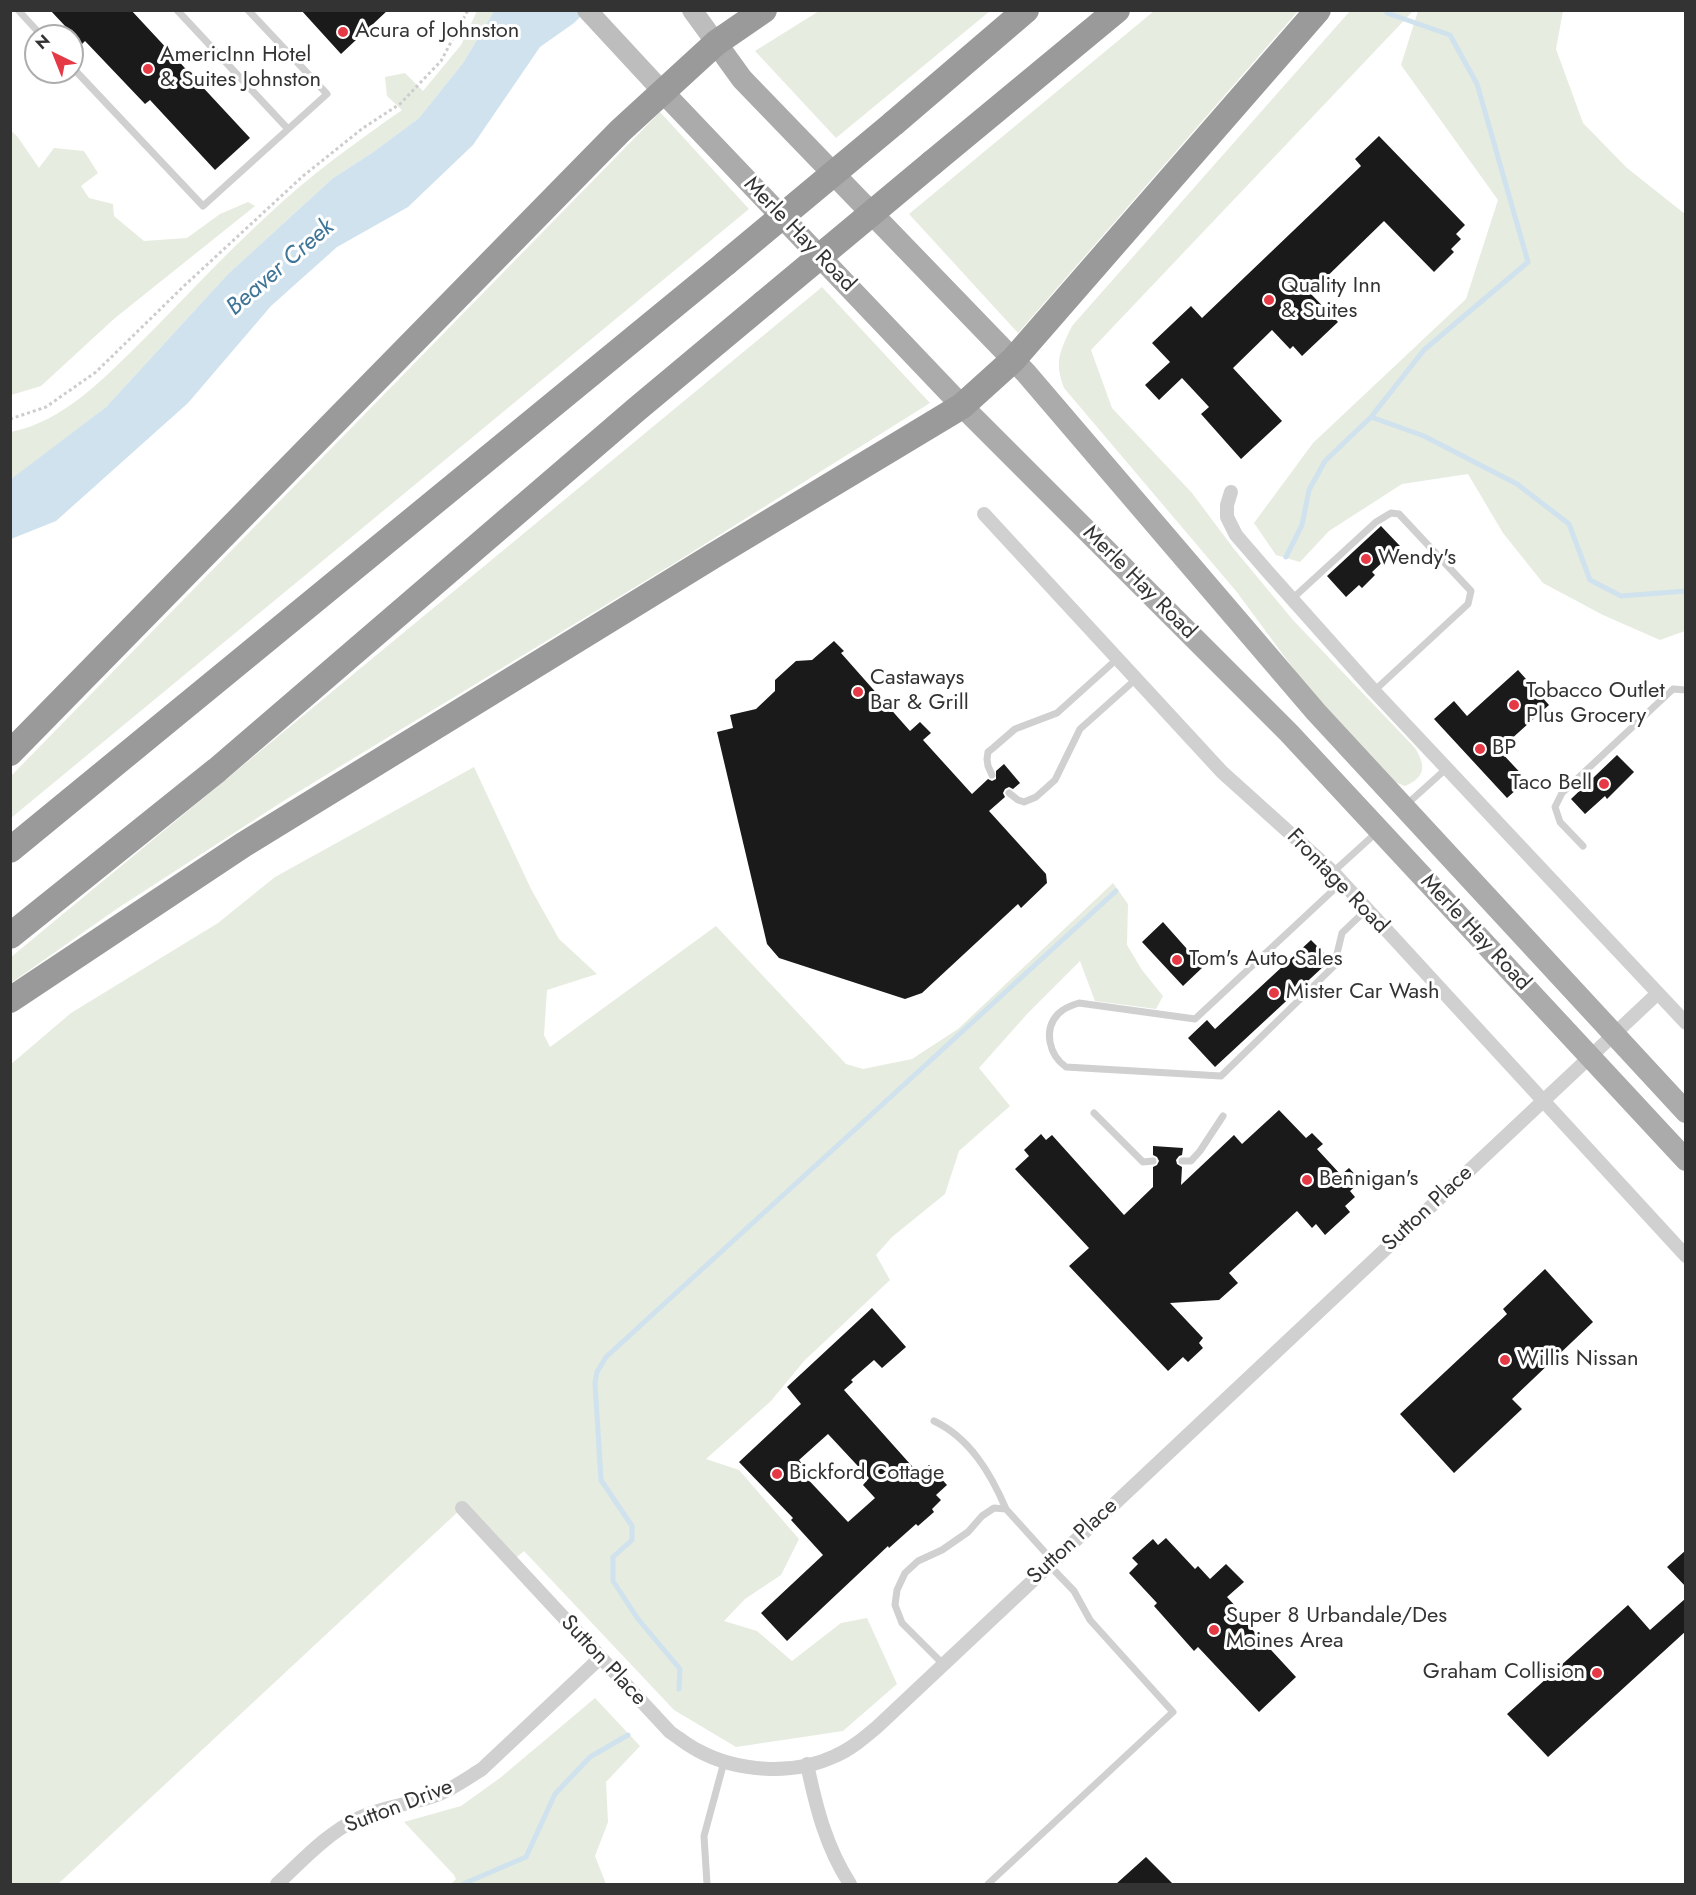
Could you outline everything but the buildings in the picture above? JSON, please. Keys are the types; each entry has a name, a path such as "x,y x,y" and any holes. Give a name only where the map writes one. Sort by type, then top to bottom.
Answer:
{"highway":[{"path":"10,753 465,287 662,91 716,43 764,10"},
{"path":"10,850 726,263 1026,10"},
{"path":"10,936 216,770 637,408 1117,10"},
{"path":"10,1000 243,845 962,406 1013,360 1318,10"}],"main road":[{"name":"Merle Hay Road","path":"587,10 962,406 1289,733 1686,1160"},
{"name":"Merle Hay Road","path":"692,10 742,79 1026,373 1316,712 1686,1112"}],"street":[{"path":"1231,492 1227,505 1227,517 1236,535 1374,691 1686,1023"},
{"name":"Frontage Road","path":"984,514 1222,772 1338,877 1686,1256"},
{"name":"Sutton Place","path":"462,1508 670,1732 696,1750 724,1762 758,1769 790,1768 834,1757 856,1744 943,1664 1658,993"},
{"name":"Sutton Drive","path":"277,1884 335,1832 358,1818 383,1808 434,1796 460,1784 482,1769 600,1658"},
{"path":"807,1764 827,1841 850,1884"}],"lane":[{"path":"18,10 31,24"},
{"path":"177,10 288,129"},
{"path":"84,80 203,206 327,94 248,10"},
{"path":"1292,600 1376,522 1391,513 1399,514 1471,591 1468,604 1374,691"},
{"path":"992,775 987,759 988,752 1015,729 1057,713 1118,659"},
{"path":"1009,793 1024,802 1036,797 1055,780 1080,729 1136,679"},
{"path":"1583,846 1560,822 1555,807 1562,793 1673,689 1686,690"},
{"path":"1404,807 1447,768"},
{"path":"1366,910 1342,933 1334,966 1221,1076 1066,1067 1058,1061 1050,1046 1049,1033 1053,1020 1064,1009 1079,1003 1195,1019 1338,877 1379,830"},
{"path":"1094,1113 1143,1162 1153,1161"},
{"path":"1182,1161 1191,1161 1223,1116"},
{"path":"934,1421 955,1434 987,1470 1006,1509 1074,1591 1090,1620 1173,1712 988,1884"},
{"path":"943,1664 902,1623 895,1605 897,1590 905,1573 918,1561 942,1550 968,1532 982,1516 994,1508 1006,1509"},
{"path":"707,1884 704,1836 724,1762"}],"path":[{"path":"10,420 46,407 96,372 185,285 303,176 363,128 400,104 441,62 468,10"}],"shaded area":[{"path":"477,11 494,11 463,63 419,118 372,153 333,178 228,274 106,407 11,480 11,432 49,418 83,396 300,186 402,110 387,96 385,77 405,73 423,91 461,45"},
{"path":"819,11 990,11 836,138 755,51"},
{"path":"1154,11 1298,11 1018,333 909,214"},
{"path":"1350,11 1413,11 1091,350 1112,408 1192,493 1234,549 1293,620 1415,748 1421,760 1422,770 1417,779 1405,786 1392,781 1313,695 1236,591 1064,388 1059,370 1062,349 1072,326"},
{"path":"1418,11 1563,11 1556,49 1583,123 1627,168 1685,214 1685,631 1660,640 1603,615 1543,583 1503,533 1468,474 1402,484 1329,531 1300,562 1276,555 1254,523 1313,443 1466,299 1498,200 1401,65"},
{"path":"660,112 749,209 11,818 11,776"},
{"path":"11,131 39,168 54,148 84,151 98,173 81,186 89,198 113,204 114,216 144,241 187,238 220,214 248,202 255,206 115,318 41,386 11,395"},
{"path":"822,287 930,403 673,564 285,800 118,908 11,983 11,957"},
{"path":"474,767 531,889 559,939 597,974 547,990 544,1035 550,1047 716,926 846,1064 863,1069 912,1059 958,1029 1113,883 1128,904 1127,945 1142,970 1163,996 1156,1009 1095,1001 1080,961 1028,1013 979,1068 1010,1106 959,1151 945,1194 892,1237 876,1255 890,1280 804,1361 771,1401 706,1459 739,1470 799,1539 781,1575 745,1599 724,1621 757,1631 792,1661 841,1623 867,1618 897,1684 843,1731 736,1747 674,1710 524,1551 511,1562 462,1508 58,1884 11,1884 10,1065 71,1013 218,923 275,877"},
{"path":"595,1698 640,1746 606,1782 608,1822 595,1856 606,1884 451,1884 456,1879 454,1875 404,1822 461,1806 500,1778"}],"water":[{"name":"Beaver Creek","path":"494,11 586,11 574,23 540,47 473,145 408,207 337,247 271,306 188,403 56,521 11,539 10,480 106,407 228,274 333,178 372,153 419,118 463,63"}],"waterway":[{"path":"1286,557 1302,525 1309,490 1325,461 1371,417 1424,350 1528,262 1477,84 1450,35 1387,13"},
{"path":"1371,417 1424,436 1517,484 1569,524 1590,580 1621,596 1686,591"},
{"path":"679,1689 680,1669 638,1619 613,1581 613,1557 632,1540 632,1526 601,1480 595,1383 597,1372 606,1357 1116,891"},
{"path":"463,1884 526,1857 555,1794 590,1757 628,1735"}],"place":[{"name":"Acura of Johnston","path":"343,32"},
{"name":"AmericInn Hotel & Suites Johnston","path":"148,69"},
{"name":"Quality Inn & Suites","path":"1269,300"},
{"name":"Wendy's","path":"1366,559"},
{"name":"Castaways Bar & Grill","path":"858,692"},
{"name":"Tobacco Outlet Plus Grocery","path":"1514,705"},
{"name":"BP","path":"1480,749"},
{"name":"Taco Bell","path":"1604,784"},
{"name":"Tom's Auto Sales","path":"1177,960"},
{"name":"Mister Car Wash","path":"1274,993"},
{"name":"Bennigan's","path":"1307,1180"},
{"name":"Willis Nissan","path":"1505,1360"},
{"name":"Bickford Cottage","path":"777,1474"},
{"name":"Super 8 Urbandale/Des Moines Area","path":"1214,1630"},
{"name":"Graham Collision","path":"1597,1673"}]}
